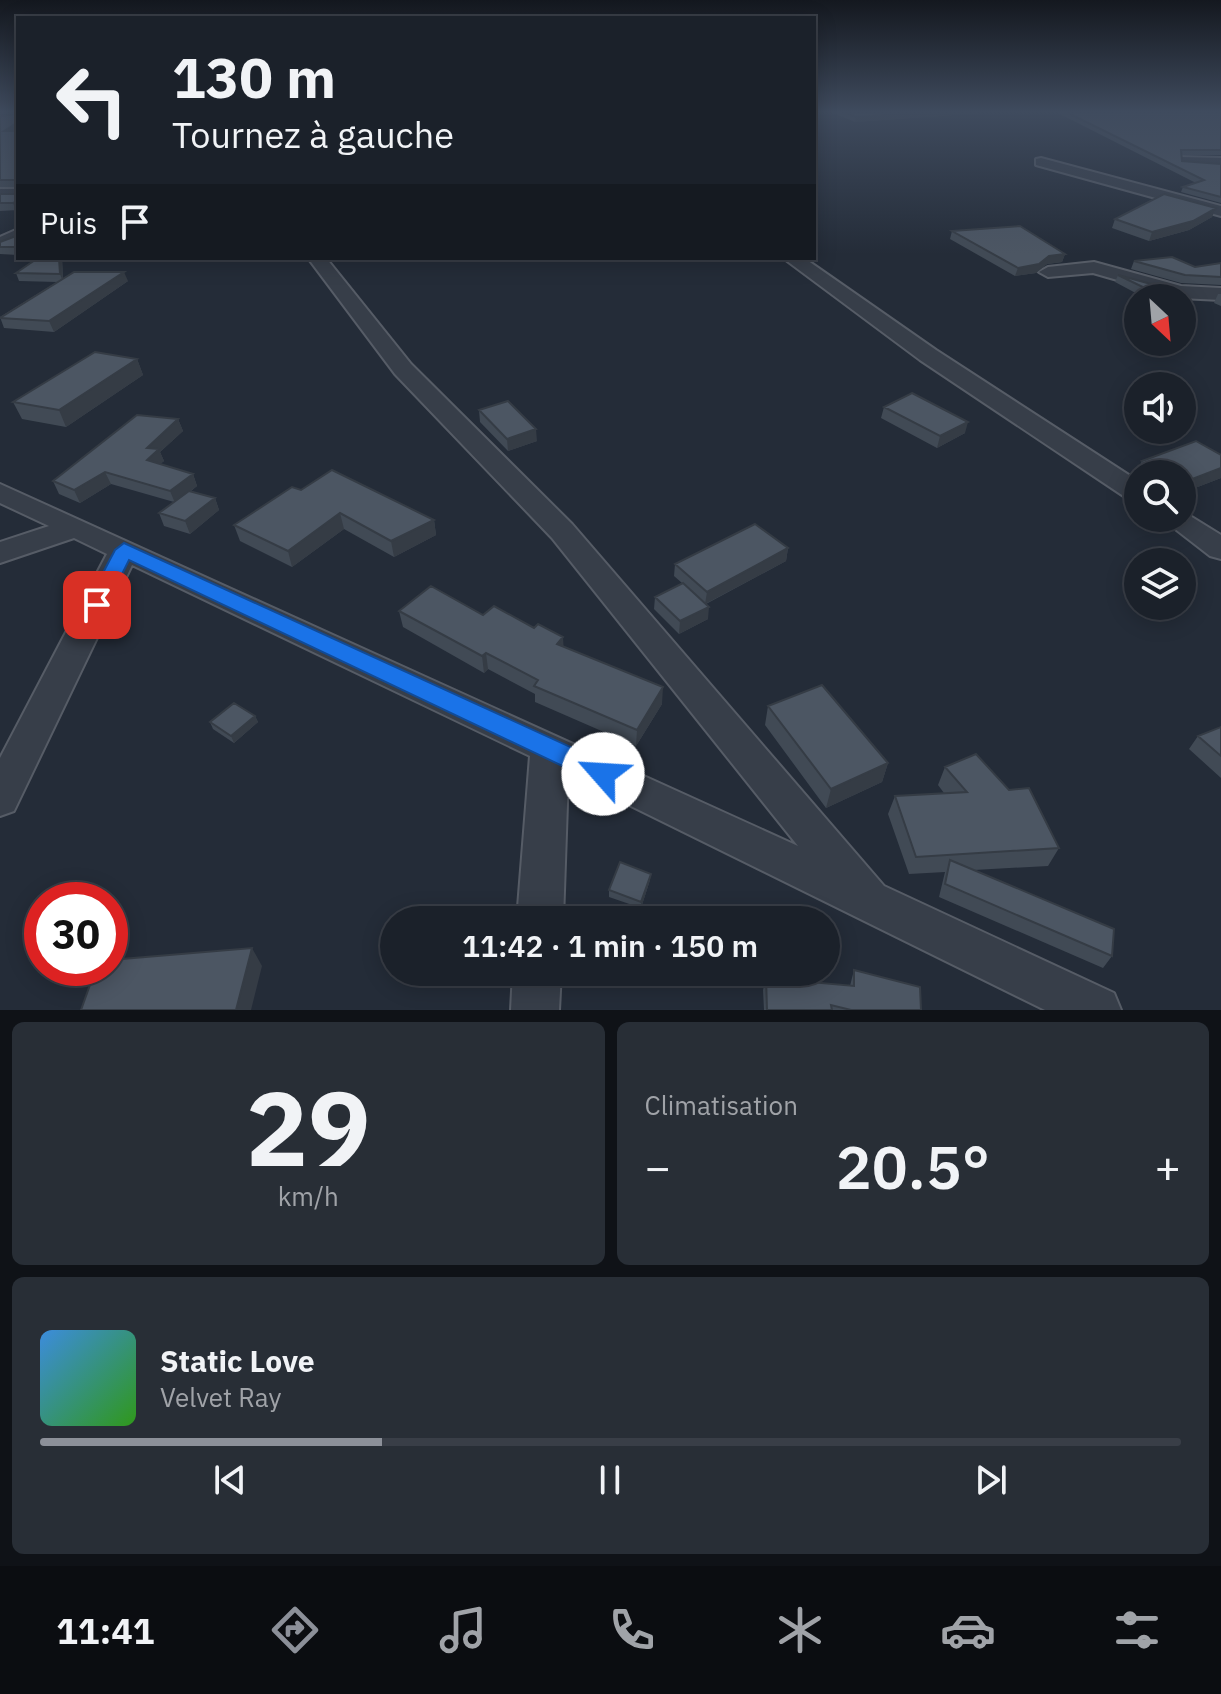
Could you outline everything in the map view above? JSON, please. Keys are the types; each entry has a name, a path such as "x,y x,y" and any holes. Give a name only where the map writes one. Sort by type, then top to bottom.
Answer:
{"street":[{"path":"1186,160 1221,162"},
{"path":"1041,162 1221,211"},
{"path":"319,260 403,369 562,531 871,903"},
{"path":"795,260 928,355 1124,484"},
{"path":"1048,272 1094,267 1180,292 1221,294"},
{"path":"0,492 550,748 1097,1010"},
{"path":"0,553 76,527"},
{"path":"1196,532 1221,549"},
{"path":"0,798 124,550"},
{"path":"541,906 550,748"},
{"path":"535,1010 536,986"}],"building":[{"path":"0,159 16,159 16,180 0,180"},
{"path":"1162,159 1221,164 1221,197 1183,187 1204,180"},
{"path":"0,194 16,194 16,202 0,203"},
{"path":"1164,194 1216,208 1193,221 1152,232 1115,219"},
{"path":"1020,226 1065,254 1049,256 1039,264 1018,268 952,231"},
{"path":"16,236 16,247 0,247 0,242"},
{"path":"1172,257 1195,267 1221,263 1221,277 1185,275 1134,261"},
{"path":"35,260 59,260 60,274 16,273"},
{"path":"74,272 124,272 49,321 0,318"},
{"path":"1118,275 1151,284 1136,284"},
{"path":"95,352 137,359 59,410 13,402"},
{"path":"912,393 968,422 940,436 884,407"},
{"path":"508,401 536,429 507,439 479,410"},
{"path":"137,415 178,419 147,448 159,449 147,460 193,474 170,491 105,472 74,490 53,481"},
{"path":"1196,441 1221,455 1221,468 1196,478 1196,460 1145,460 1188,444 1196,444"},
{"path":"332,470 434,520 391,541 340,513 288,551 234,525 292,487 301,490"},
{"path":"189,491 215,498 185,521 159,513"},
{"path":"755,524 788,548 707,592 675,564"},
{"path":"683,583 709,607 680,621 655,597"},
{"path":"431,586 483,615 494,606 534,628 538,624 563,637 557,644 663,687 637,730 534,686 538,680 486,653 482,656 399,611"},
{"path":"822,685 888,763 831,789 768,706"},
{"path":"234,703 255,716 231,736 210,722"},
{"path":"1221,727 1221,756 1198,736"},
{"path":"976,754 1009,790 1029,788 1059,848 916,857 895,796 967,792 945,767"},
{"path":"950,860 1114,929 1112,956 945,884"},
{"path":"620,862 651,874 641,902 609,890"},
{"path":"252,948 236,1010 81,1010 90,986 128,986 128,958"},
{"path":"854,970 920,987 921,1010 851,1010 831,1005 832,1010 767,1010 766,986 854,986"}],"route":[{"path":"97,605 124,550 603,774"}]}
